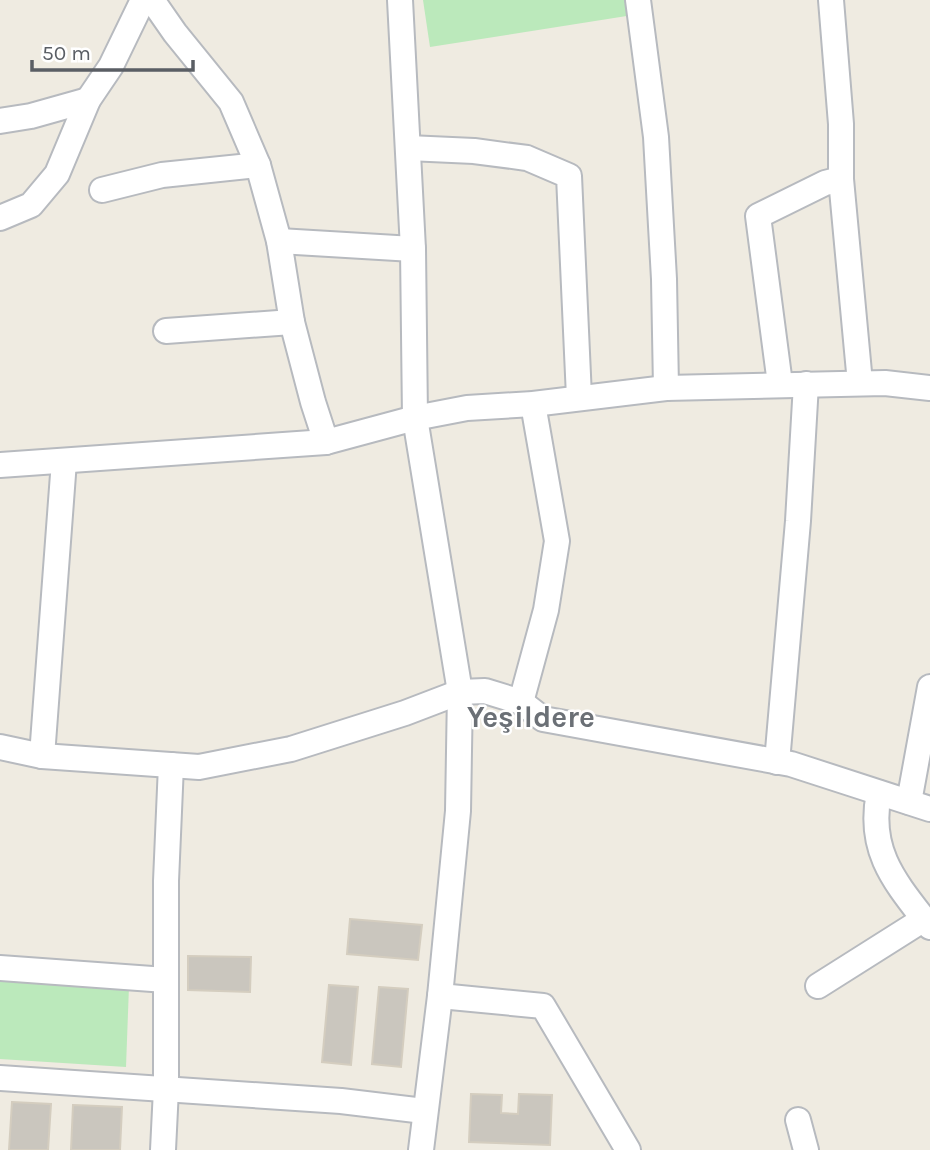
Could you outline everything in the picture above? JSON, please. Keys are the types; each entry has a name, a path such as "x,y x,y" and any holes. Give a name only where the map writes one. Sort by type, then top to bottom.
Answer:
{"street":[{"path":"0,218 31,205 57,174 88,100 111,66 143,0"},
{"path":"152,0 231,102 258,165 279,241 292,322 326,442"},
{"path":"400,0 413,249 415,418 460,692 458,811 440,996 421,1150"},
{"path":"638,0 656,137 664,279 666,388"},
{"path":"831,0 841,124 841,179 860,383"},
{"path":"0,121 31,116 88,100"},
{"path":"408,148 474,151 527,158 569,176 579,397"},
{"path":"102,190 162,175 258,165"},
{"path":"779,384 758,216 825,183 841,179"},
{"path":"279,241 413,249"},
{"path":"166,331 292,322"},
{"path":"0,465 326,442 415,418 467,408 533,404 666,388 886,383 930,388"},
{"path":"777,762 798,521 806,384"},
{"path":"521,702 546,610 557,541 533,404"},
{"path":"42,756 64,461"},
{"path":"0,747 42,756 199,767 291,749 405,713 460,692 485,691 521,702 543,719 777,762 919,806 930,687"},
{"path":"163,1150 166,1089 166,881 172,765"},
{"path":"818,986 927,923 898,887 877,842 875,816 879,793"},
{"path":"0,968 166,980"},
{"path":"440,996 543,1006 628,1150"},
{"path":"0,1078 341,1101 424,1111"},
{"path":"798,1120 806,1150"}],"green space":[{"path":"423,0 631,0 633,15 430,47"},
{"path":"0,977 129,986 126,1067 0,1059"}],"building":[{"path":"350,919 422,925 418,960 347,954"},
{"path":"188,956 251,957 250,992 188,990"},
{"path":"329,985 358,987 351,1065 322,1062"},
{"path":"379,987 408,989 401,1067 372,1064"},
{"path":"471,1094 502,1095 501,1113 518,1114 519,1094 552,1095 550,1145 469,1142"},
{"path":"12,1102 51,1104 48,1150 9,1150"},
{"path":"73,1105 122,1107 120,1150 71,1150"}],"district":[{"name":"Yeşildere","path":"531,717"}]}
